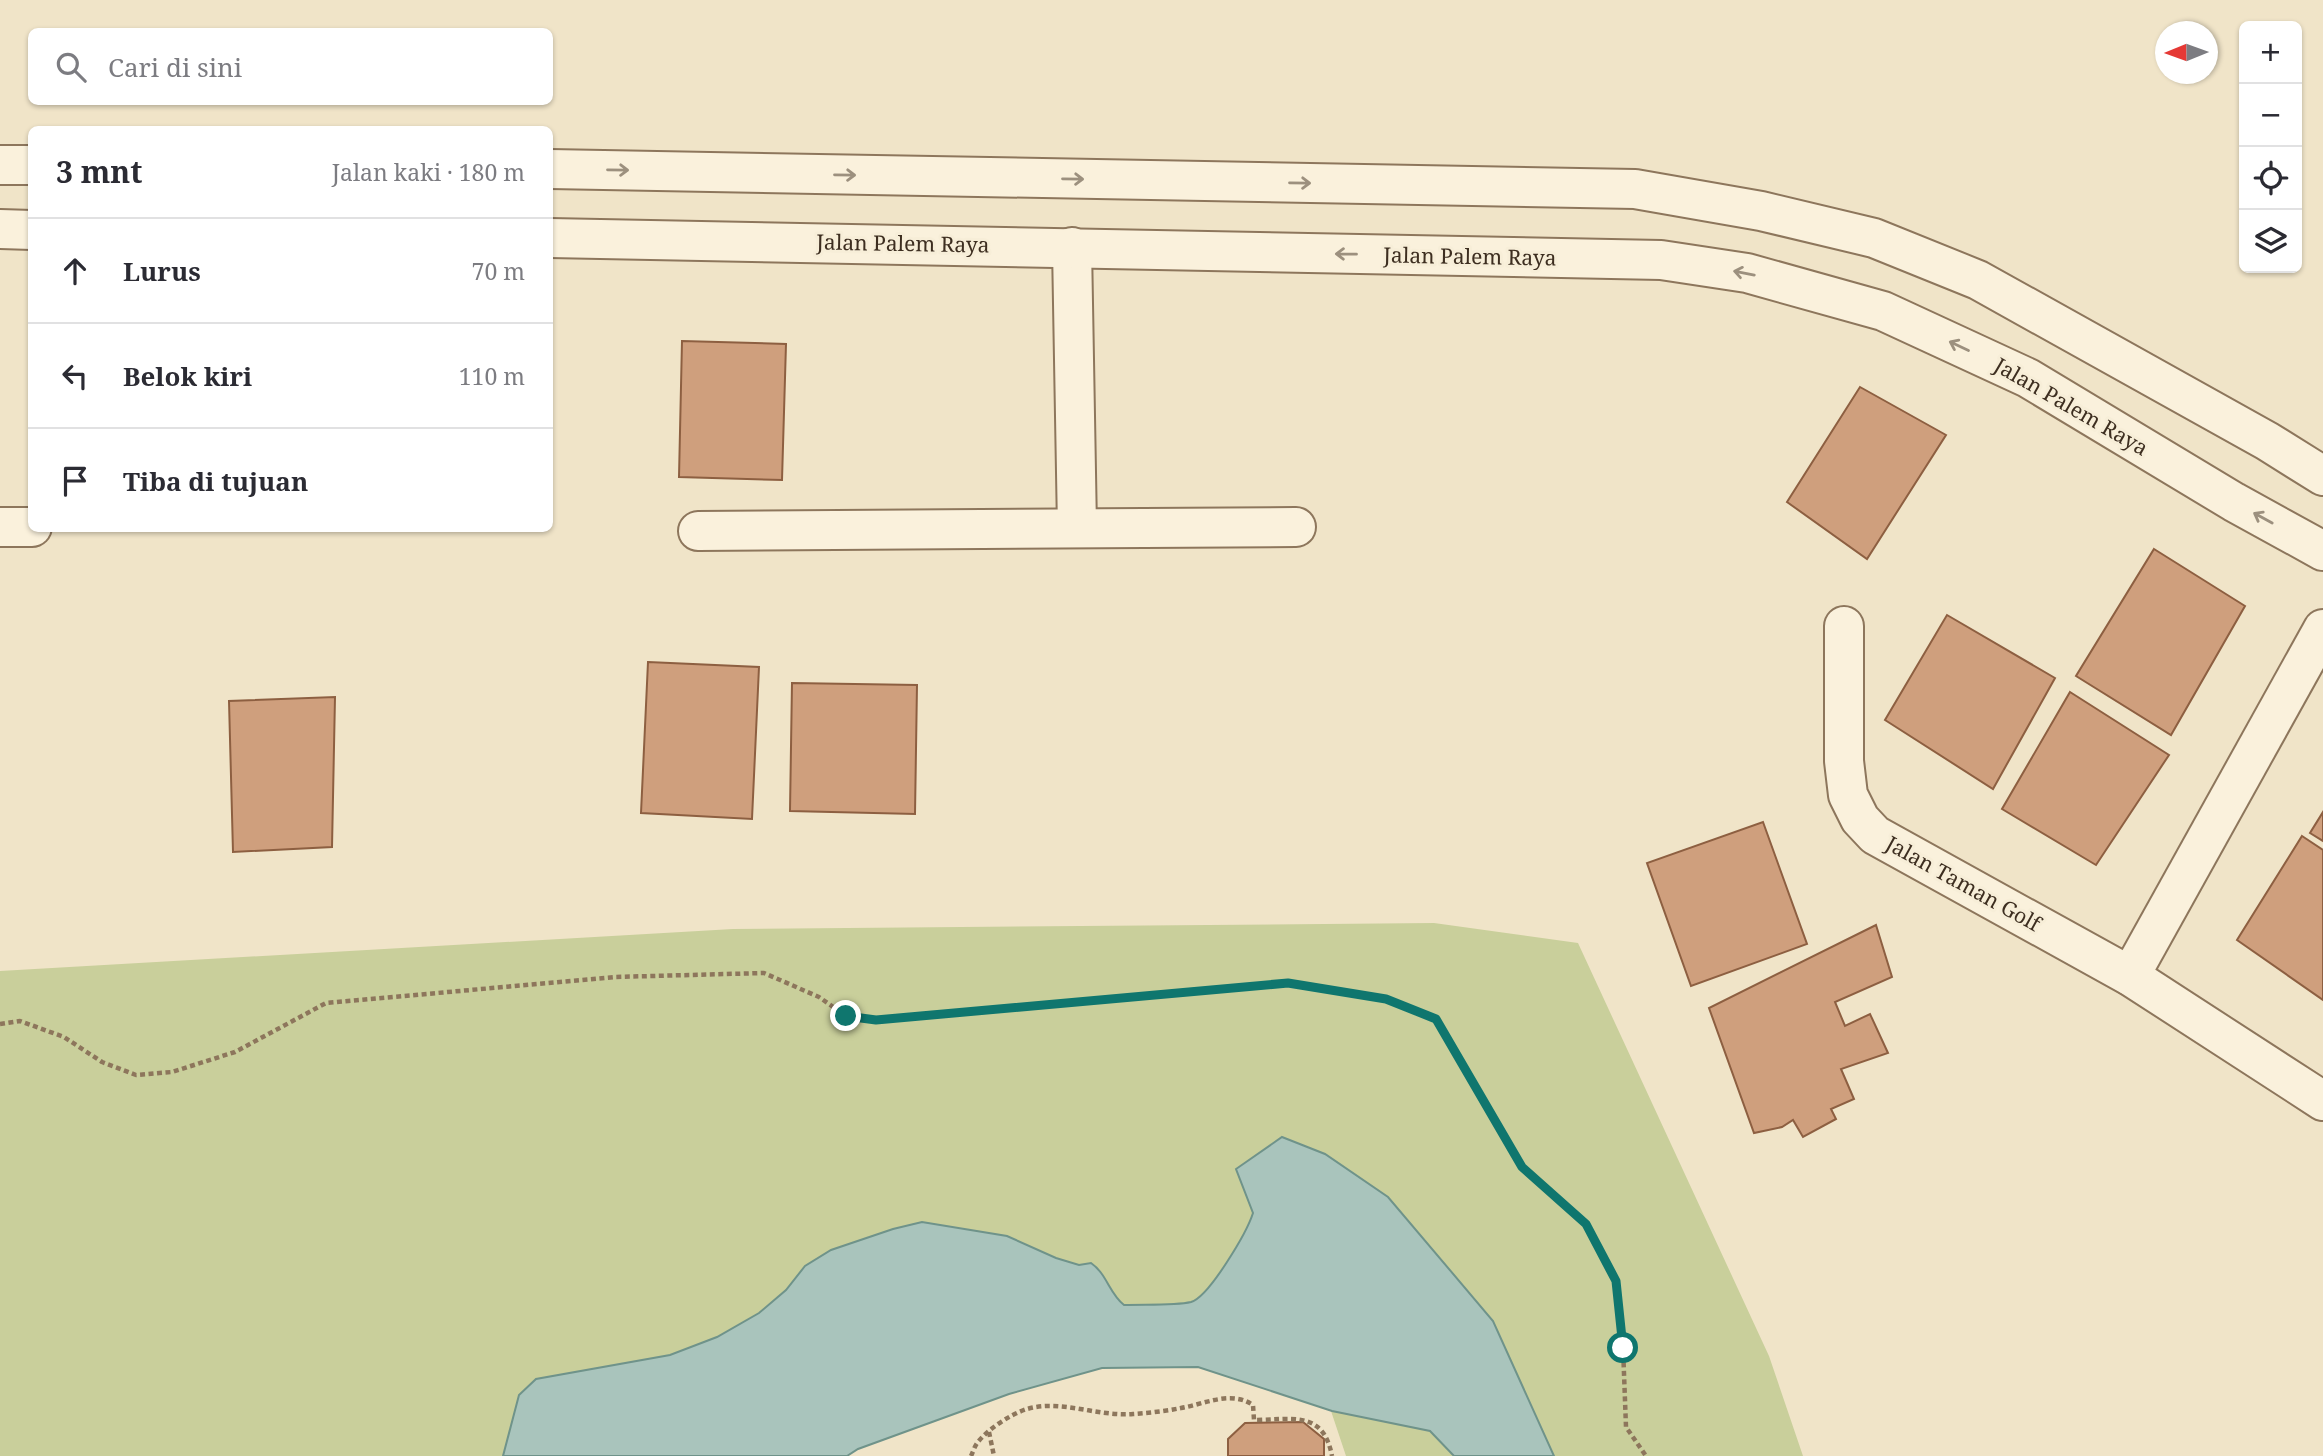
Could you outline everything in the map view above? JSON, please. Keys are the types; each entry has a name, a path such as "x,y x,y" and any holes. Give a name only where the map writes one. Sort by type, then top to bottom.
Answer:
{"street":[{"path":"0,165 28,165"},
{"path":"553,169 1635,189 1761,211 1874,238 1978,280 2267,441 2323,476"},
{"path":"0,229 28,230"},
{"name":"Jalan Palem Raya","path":"553,238 1661,260 1747,273 1883,311 2028,378 2234,502 2323,551"},
{"path":"1072,247 1077,528"},
{"path":"0,527 28,527"},
{"path":"698,531 1296,527"},
{"name":"Jalan Taman Golf","path":"1844,626 1844,761 1848,795 1860,819 1875,835 2130,976 2323,1101"},
{"path":"2130,976 2323,629"}],"path":[{"path":"0,1024 20,1021 64,1037 102,1062 136,1075 172,1072 235,1052 326,1003 615,977 764,973 819,997 846,1016 876,1020 1288,983 1386,999 1436,1019 1522,1167 1586,1224 1616,1281 1623,1348 1626,1427 1646,1456"},
{"path":"971,1456 978,1442 989,1432 1023,1410 1058,1406 1105,1414 1132,1414 1181,1408 1223,1398 1244,1399 1253,1405 1254,1420 1305,1420 1320,1426 1330,1443 1332,1456"},
{"path":"989,1432 994,1456"}],"green space":[{"path":"1434,923 1578,943 1769,1356 1803,1456 1346,1456 1331,1411 1198,1367 1102,1368 1009,1394 858,1449 847,1456 0,1456 0,971 733,929"}],"water":[{"path":"1282,1137 1325,1154 1388,1197 1493,1321 1554,1456 1454,1456 1430,1431 1332,1411 1198,1367 1102,1368 1009,1394 858,1449 847,1456 503,1456 519,1395 536,1379 670,1355 717,1337 759,1313 786,1290 805,1266 831,1250 922,1222 1007,1236 1056,1258 1079,1265 1091,1263 1124,1305 1191,1302 1199,1298 1217,1277 1253,1213 1236,1169"}],"building":[{"path":"682,341 786,344 782,480 679,477"},
{"path":"1860,387 1946,435 1867,559 1787,502"},
{"path":"2154,549 2245,606 2171,735 2076,676"},
{"path":"1947,615 2055,678 1993,789 1885,720"},
{"path":"648,662 759,667 752,819 641,813"},
{"path":"792,683 917,685 915,814 790,811"},
{"path":"2070,692 2169,755 2096,865 2002,809"},
{"path":"335,697 332,847 233,852 229,701"},
{"path":"2323,812 2323,841 2310,833"},
{"path":"1763,822 1807,944 1691,986 1647,863"},
{"path":"2302,836 2323,850 2323,1000 2237,940"},
{"path":"1876,925 1892,977 1835,1002 1845,1026 1870,1014 1888,1053 1841,1069 1854,1099 1831,1109 1836,1119 1803,1137 1793,1120 1782,1127 1754,1133 1709,1008"},
{"path":"1303,1422 1324,1439 1324,1456 1228,1456 1228,1439 1245,1423"}],"route":[{"path":"846,1016 876,1020 1288,983 1386,999 1436,1019 1522,1167 1586,1224 1616,1281 1623,1348"}]}
